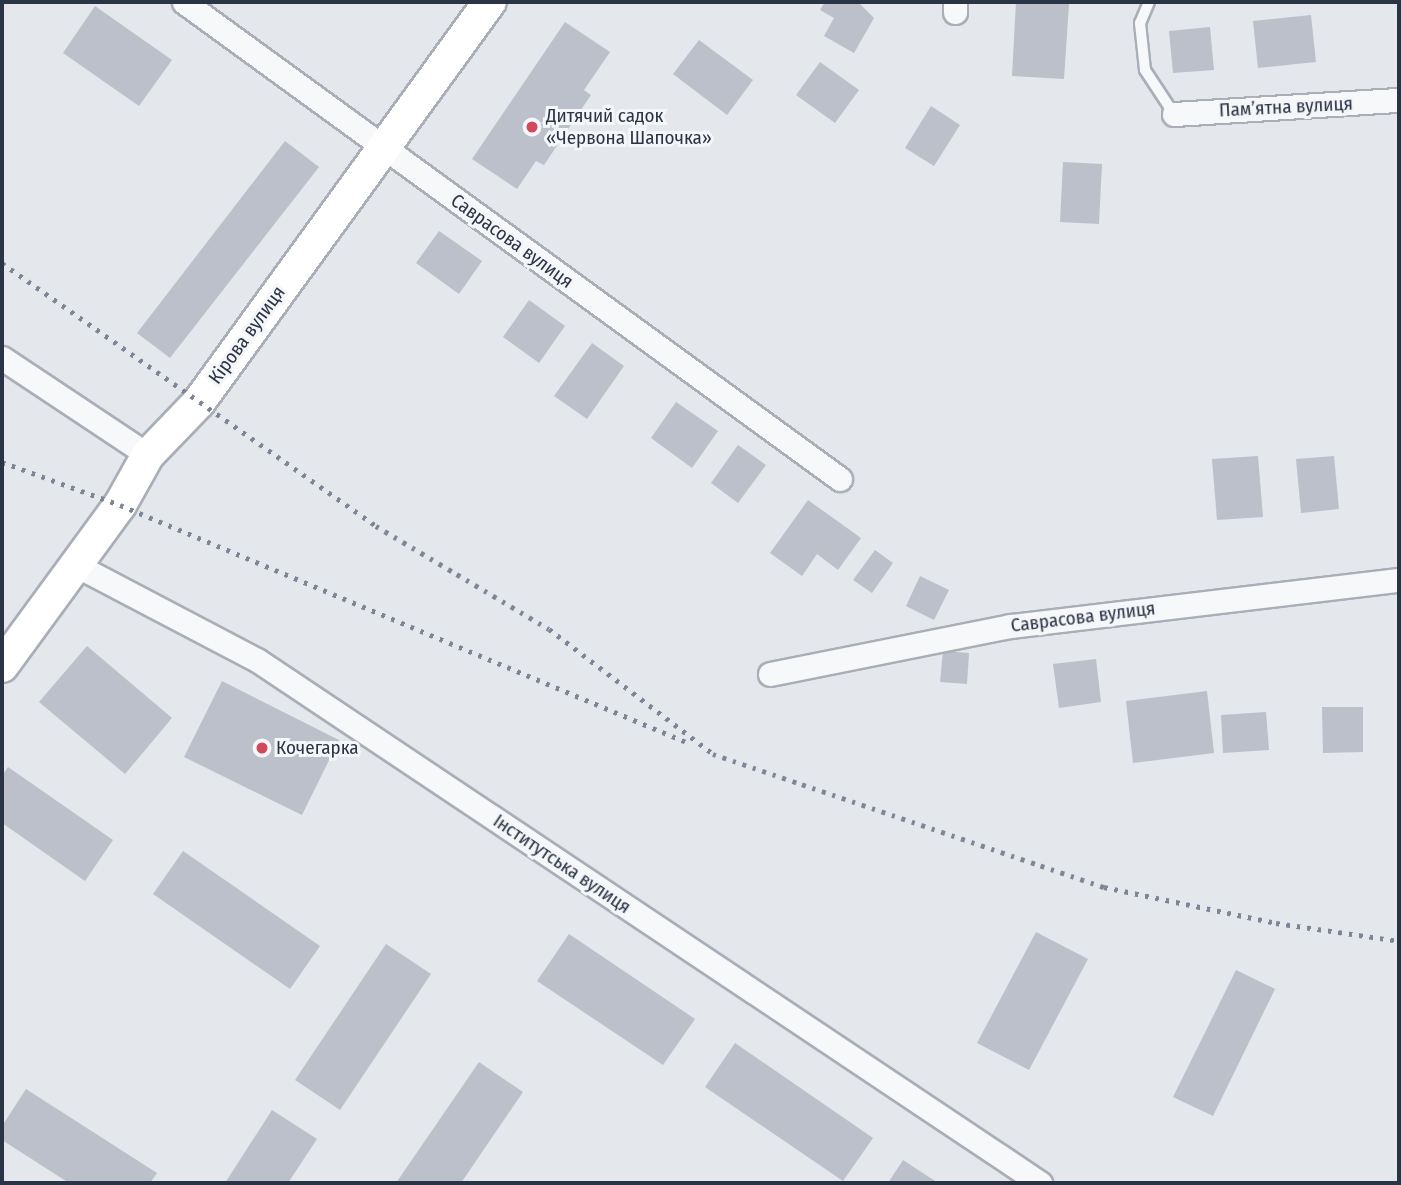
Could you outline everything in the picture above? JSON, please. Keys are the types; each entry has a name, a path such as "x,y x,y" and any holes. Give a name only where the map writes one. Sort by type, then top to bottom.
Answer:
{"main road":[{"name":"Кірова вулиця","path":"2,666 72,563 120,505 148,455 199,402 490,2"}],"street":[{"name":"Саврасова вулиця","path":"184,2 840,479"},
{"name":"Пам’ятна вулиця","path":"1174,114 1399,100"},
{"path":"2,358 148,455"},
{"name":"Інститутська вулиця","path":"72,563 257,660 1040,1183"},
{"name":"Саврасова вулиця","path":"770,674 1010,626 1399,580"}],"lane":[{"path":"1149,2 1140,23 1145,70 1174,114"}],"building":[{"path":"825,2 858,2 874,18 854,53 824,36 834,18 820,10"},
{"path":"1016,2 1069,4 1064,79 1012,76"},
{"path":"95,6 172,60 139,106 63,53"},
{"path":"1311,15 1316,62 1258,68 1253,21"},
{"name":"Дитячий садок «Червона Шапочка»","path":"565,22 610,52 584,90 591,95 544,165 536,161 517,189 472,159"},
{"path":"1210,27 1214,70 1173,73 1169,31"},
{"path":"699,40 753,80 727,115 673,74"},
{"path":"820,62 859,90 835,123 796,95"},
{"path":"931,106 960,125 934,166 905,148"},
{"path":"285,141 319,167 170,358 137,333"},
{"path":"1063,162 1102,164 1099,224 1060,222"},
{"path":"439,231 482,261 459,294 416,263"},
{"path":"529,300 565,326 539,363 503,337"},
{"path":"592,343 624,366 587,419 554,396"},
{"path":"676,402 718,431 692,468 651,438"},
{"path":"738,445 766,465 738,503 711,483"},
{"path":"1258,456 1263,517 1217,520 1212,459"},
{"path":"1334,456 1339,509 1301,513 1296,459"},
{"path":"808,500 861,538 838,570 817,554 802,576 770,553"},
{"path":"875,550 893,563 872,593 853,580"},
{"path":"920,576 949,590 934,620 906,606"},
{"path":"87,646 172,718 125,774 39,702"},
{"path":"943,651 969,653 967,684 940,682"},
{"path":"1096,659 1101,702 1059,708 1053,664"},
{"name":"Кочегарка","path":"222,681 339,740 302,815 184,757"},
{"path":"1207,691 1214,753 1133,763 1126,701"},
{"path":"1322,707 1363,707 1363,752 1323,753"},
{"path":"1266,712 1269,750 1223,753 1221,715"},
{"path":"8,767 113,840 85,881 2,823 2,776"},
{"path":"183,851 320,946 290,989 153,894"},
{"path":"1036,932 1088,959 1029,1070 977,1043"},
{"path":"569,934 695,1019 663,1065 537,981"},
{"path":"386,944 431,974 340,1110 295,1080"},
{"path":"1236,970 1275,989 1213,1116 1173,1097"},
{"path":"735,1043 873,1138 843,1181 705,1087"},
{"path":"479,1062 523,1092 461,1183 396,1183"},
{"path":"26,1089 157,1173 150,1183 69,1183 2,1140 2,1126"},
{"path":"272,1110 317,1139 288,1183 225,1183"},
{"path":"903,1160 938,1183 888,1183"}],"railway":[{"path":"2,263 376,526 549,629 713,754 1104,887 1276,923 1399,941"},
{"path":"2,462 120,505 691,744"}],"place":[{"name":"Дитячий садок «Червона Шапочка»","path":"532,127"},
{"name":"Кочегарка","path":"262,748"}]}
